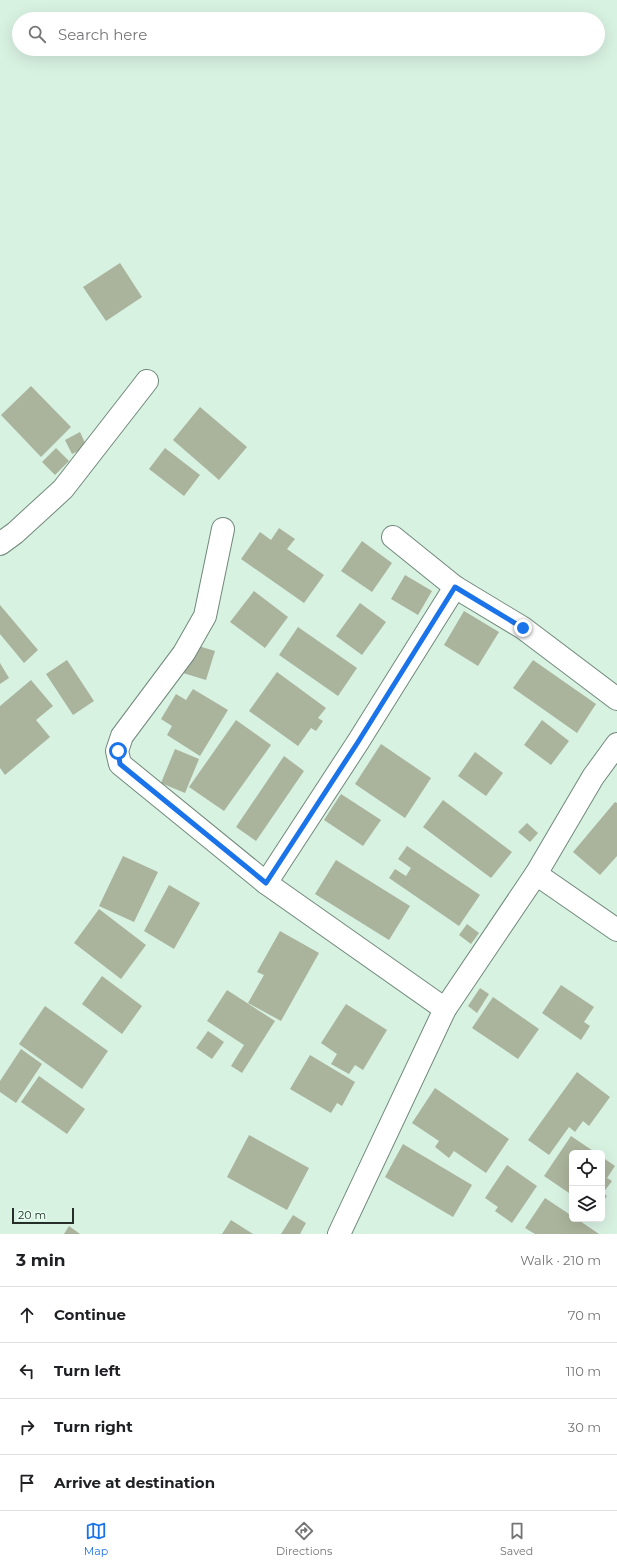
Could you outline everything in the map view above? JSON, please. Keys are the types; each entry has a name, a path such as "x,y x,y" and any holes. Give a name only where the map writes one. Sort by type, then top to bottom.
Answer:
{"street":[{"path":"0,544 15,533 63,489 147,381"},
{"path":"224,529 205,616 184,653 122,736 118,751 120,764 266,883 446,1009"},
{"path":"393,538 455,587 523,628 617,699"},
{"path":"266,883 358,742 455,587"},
{"path":"339,1234 446,1009 536,874 593,777 617,744"},
{"path":"536,874 617,930"}],"building":[{"path":"120,263 142,297 106,321 83,287"},
{"path":"31,386 71,427 41,457 1,415"},
{"path":"200,407 247,447 219,480 173,440"},
{"path":"80,432 87,447 72,454 65,440"},
{"path":"56,448 69,461 55,475 42,462"},
{"path":"165,448 200,475 184,496 149,469"},
{"path":"279,528 295,539 287,549 324,575 304,603 241,559 260,532 271,540"},
{"path":"362,541 392,563 372,592 341,571"},
{"path":"405,575 432,591 418,615 391,599"},
{"path":"254,591 288,617 265,648 230,622"},
{"path":"360,603 386,622 362,655 336,636"},
{"path":"0,605 38,650 24,663 0,634"},
{"path":"464,611 499,632 478,666 444,645"},
{"path":"298,627 357,668 338,696 279,655"},
{"path":"192,644 215,651 206,680 183,673"},
{"path":"67,660 94,701 73,715 46,674"},
{"path":"533,660 596,704 577,733 513,688"},
{"path":"0,663 9,678 0,684"},
{"path":"277,672 326,708 318,718 323,721 316,731 311,728 298,746 249,711"},
{"path":"31,680 53,706 36,720 50,737 5,775 0,768 0,706"},
{"path":"193,689 228,710 200,756 167,735 172,726 161,719 176,694 186,700"},
{"path":"236,720 271,745 224,811 189,787"},
{"path":"542,720 569,741 551,765 524,745"},
{"path":"381,744 431,778 405,818 355,784"},
{"path":"175,749 199,759 185,793 161,783"},
{"path":"475,752 503,773 486,796 458,776"},
{"path":"284,756 304,771 256,841 236,827"},
{"path":"341,794 381,820 363,846 324,820"},
{"path":"443,800 512,852 491,878 423,827"},
{"path":"615,802 617,803 617,856 600,875 573,852"},
{"path":"527,823 538,833 530,842 518,832"},
{"path":"407,846 480,895 459,926 389,878 395,869 406,876 411,868 398,859"},
{"path":"123,856 158,872 134,922 99,906"},
{"path":"336,860 410,906 389,940 315,894"},
{"path":"169,885 200,903 174,949 144,931"},
{"path":"99,909 146,945 121,979 74,943"},
{"path":"467,924 479,933 471,944 459,935"},
{"path":"280,931 319,953 281,1021 248,1003 264,975 257,972"},
{"path":"102,976 142,1006 122,1034 82,1004"},
{"path":"561,985 594,1007 584,1022 590,1026 581,1040 542,1013"},
{"path":"480,988 489,994 477,1013 468,1006"},
{"path":"227,990 275,1021 242,1073 231,1066 244,1045 207,1021"},
{"path":"493,997 539,1029 518,1059 472,1028"},
{"path":"346,1004 387,1030 363,1070 355,1065 349,1074 331,1064 337,1054 321,1043"},
{"path":"45,1006 108,1051 82,1089 19,1044"},
{"path":"208,1031 224,1042 212,1059 196,1048"},
{"path":"21,1049 42,1064 16,1103 0,1092 0,1081"},
{"path":"310,1055 355,1082 342,1106 337,1103 331,1113 290,1089"},
{"path":"577,1072 610,1097 589,1126 583,1121 575,1132 569,1127 549,1155 528,1140"},
{"path":"39,1076 85,1109 67,1134 21,1102"},
{"path":"435,1088 509,1139 486,1173 454,1151 449,1158 435,1147 439,1141 412,1123"},
{"path":"249,1135 309,1168 287,1210 227,1177"},
{"path":"571,1136 592,1150 569,1150 569,1193 544,1176"},
{"path":"403,1144 472,1185 453,1217 385,1177"},
{"path":"605,1159 615,1166 607,1178 612,1181 605,1190"},
{"path":"507,1165 537,1186 512,1223 495,1211 498,1207 485,1198"},
{"path":"545,1198 569,1214 569,1222 581,1222 599,1234 535,1234 525,1228"},
{"path":"293,1215 306,1223 300,1234 281,1234"},
{"path":"231,1220 253,1234 222,1234"},
{"path":"69,1226 80,1234 64,1234"}],"route":[{"path":"118,751 120,764 266,883 358,742 455,587 523,628"}]}
